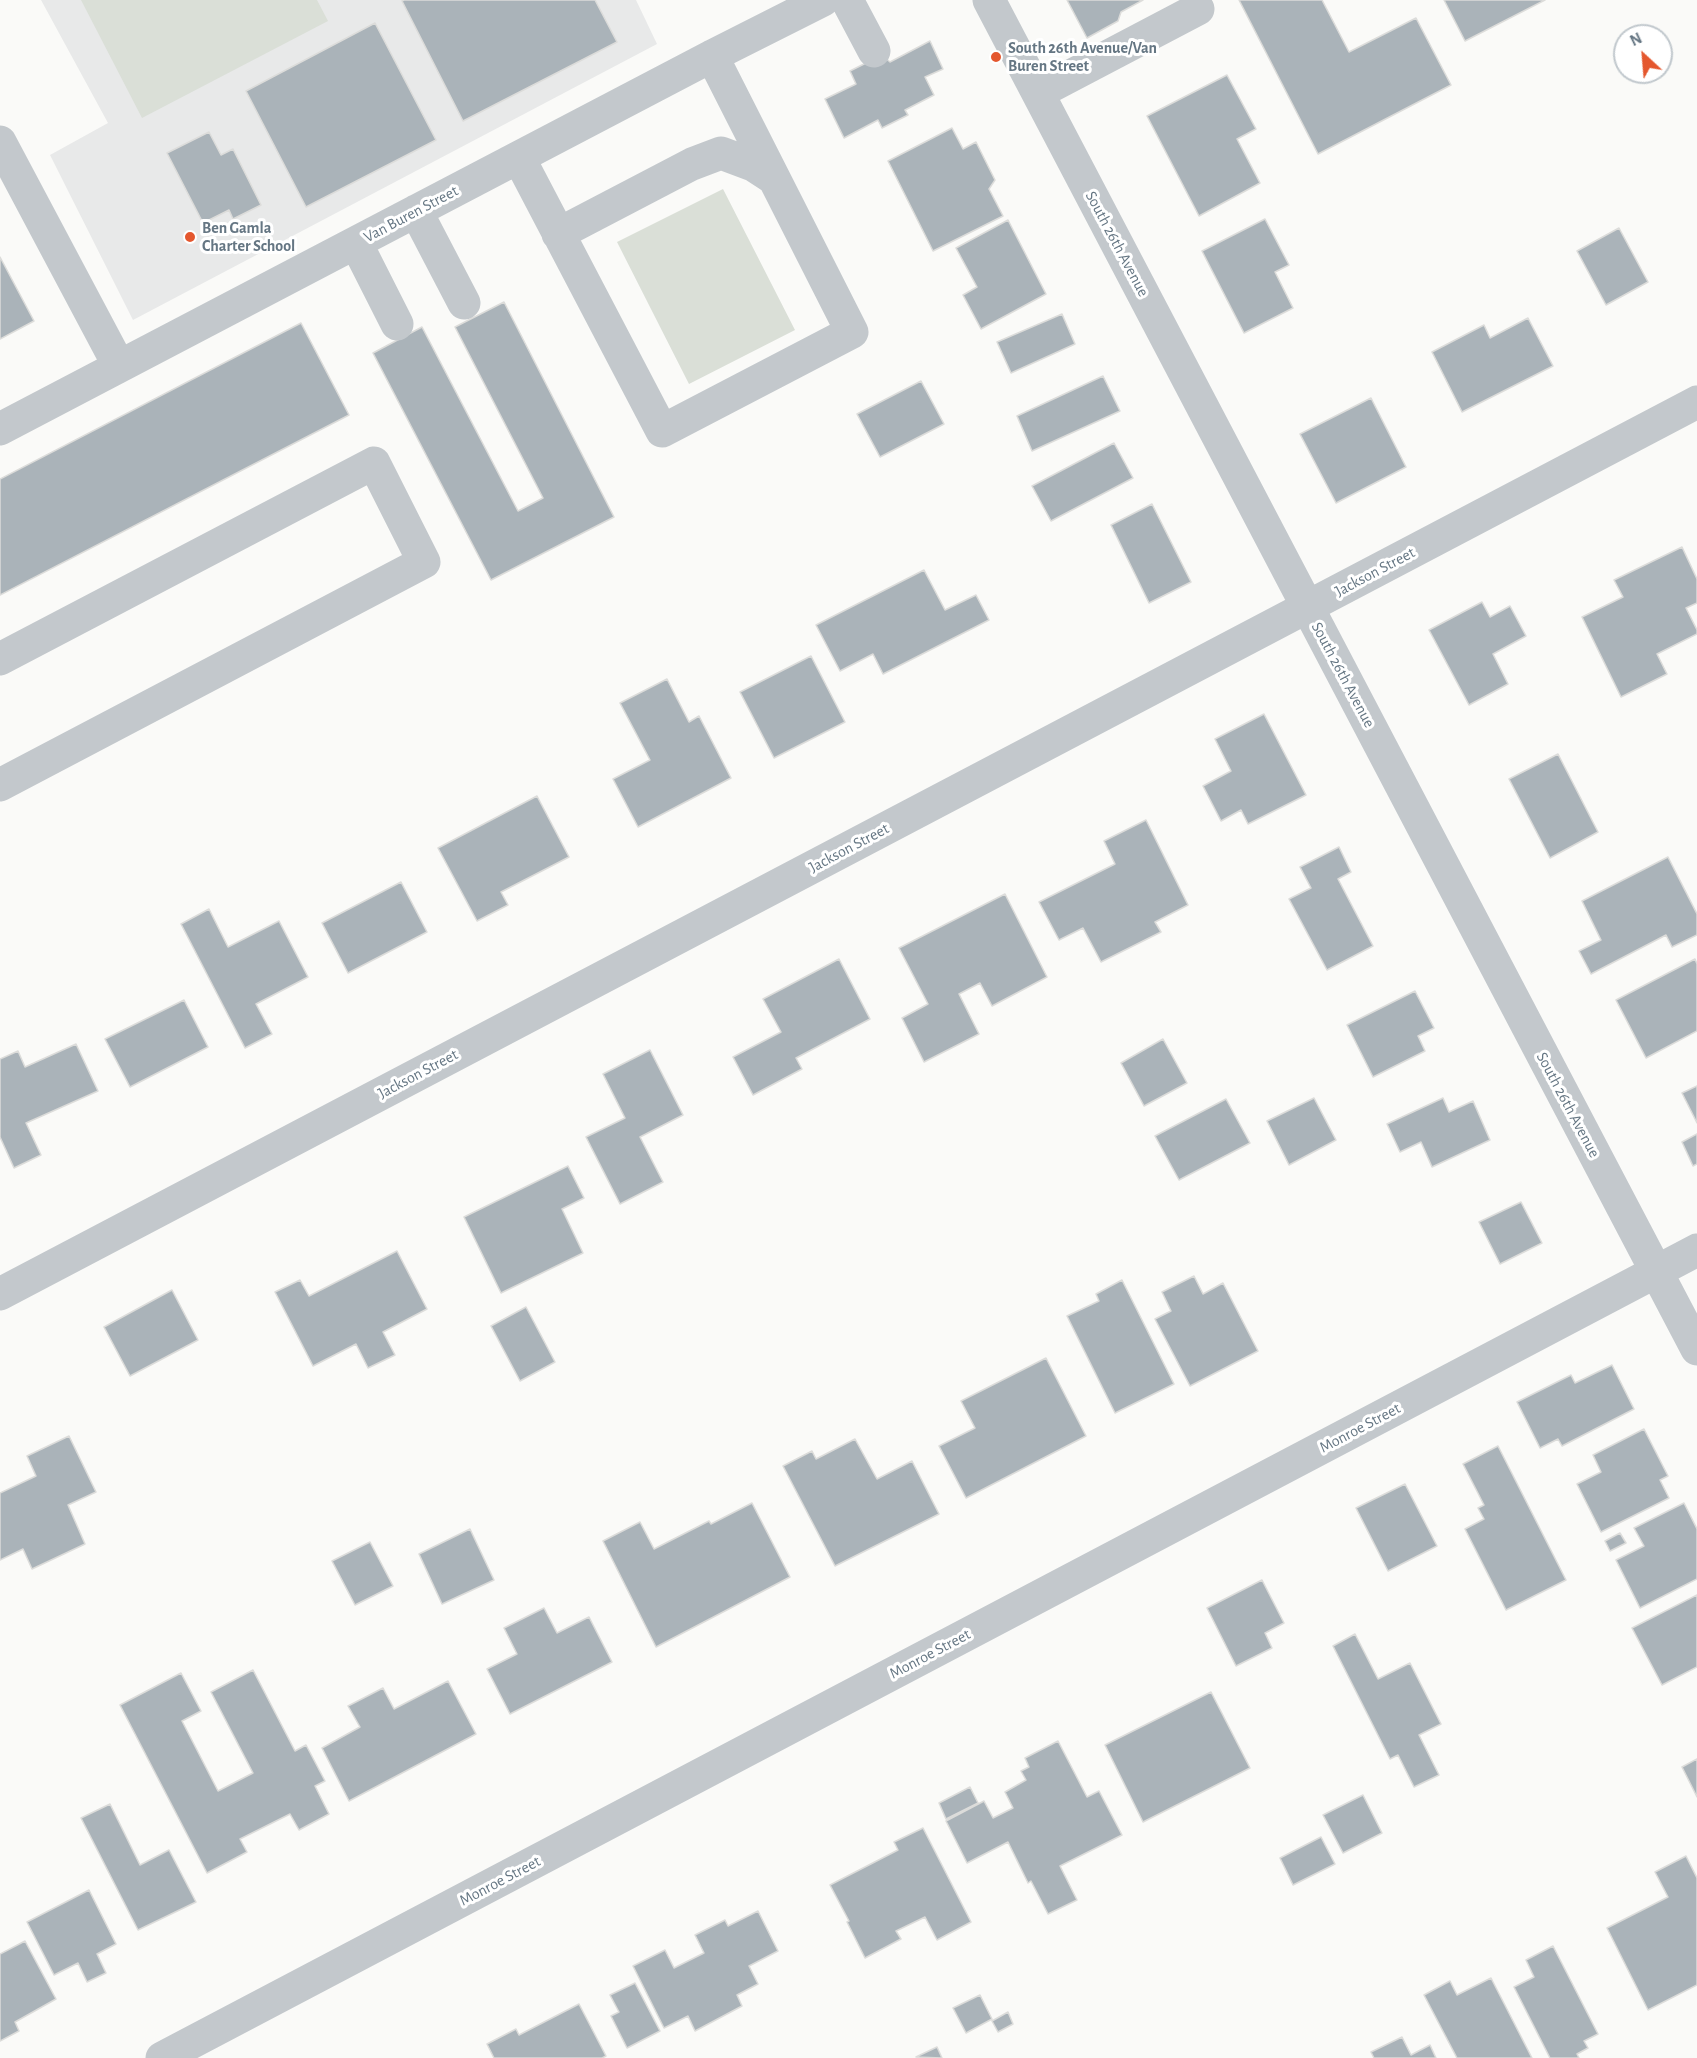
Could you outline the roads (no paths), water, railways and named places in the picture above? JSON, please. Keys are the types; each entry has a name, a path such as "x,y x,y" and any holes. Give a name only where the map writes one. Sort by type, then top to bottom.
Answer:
{"street":[{"name":"Van Buren Street","path":"0,429 711,56 823,0"},
{"path":"847,0 874,51"},
{"name":"South 26th Avenue","path":"989,0 1697,1349"},
{"path":"1038,93 1198,9"},
{"path":"519,158 662,431 852,333 711,56"},
{"path":"0,142 119,366"},
{"path":"558,234 692,164 721,153 753,165 774,178"},
{"path":"416,211 464,303"},
{"path":"356,243 397,324"},
{"name":"Jackson Street","path":"0,1294 1697,402"},
{"path":"0,659 374,463 424,562 0,785"},
{"name":"Monroe Street","path":"162,2058 1697,1250"}],"place":[{"name":"South 26th Avenue/Van Buren Street","path":"996,57"},
{"name":"Ben Gamla Charter School","path":"190,237"}]}
